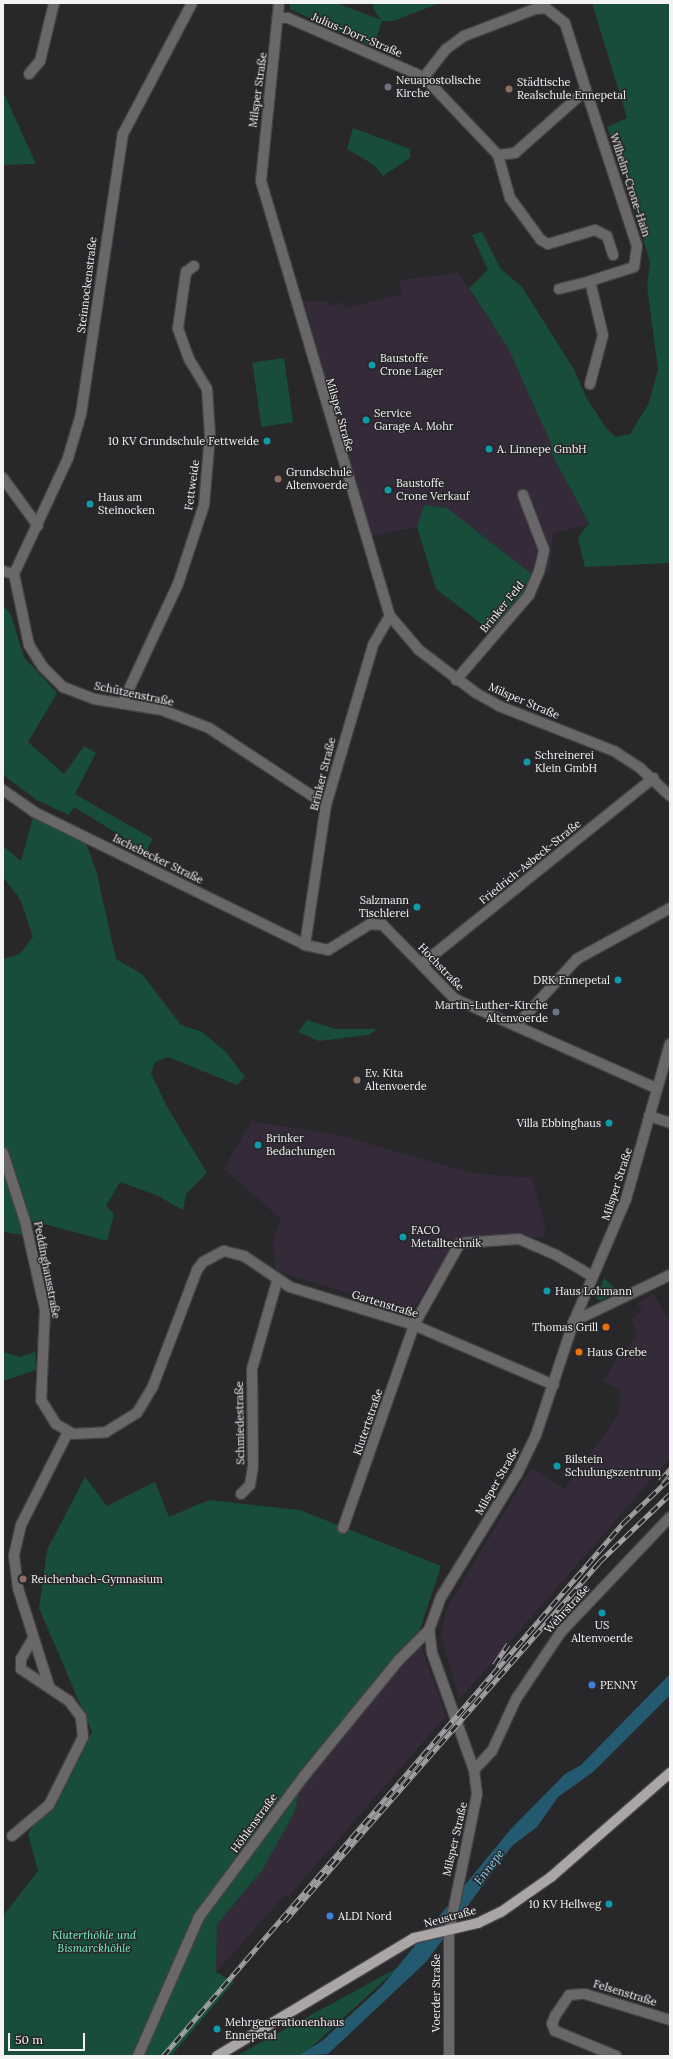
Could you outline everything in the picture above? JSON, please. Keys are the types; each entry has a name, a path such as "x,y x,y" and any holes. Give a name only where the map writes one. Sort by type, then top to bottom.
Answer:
{"main road":[{"name":"Neustraße","path":"218,2055 355,1971 420,1937 449,1931 489,1918 537,1888 670,1774"}],"street":[{"path":"29,74 40,61 54,3"},
{"name":"Steinnockenstraße","path":"14,574 38,526 68,458 81,414 123,134 192,3"},
{"name":"Milsper Straße","path":"279,3 280,18 264,133 261,181 390,616 407,639 456,680 499,706 600,744 653,778 670,796"},
{"path":"498,155 515,152 586,90 565,23 546,8 535,9 464,36 442,53 424,77 498,155 510,198 541,240 548,244 595,230 607,236 612,255"},
{"name":"Julius-Dorr-Straße","path":"280,18 288,18 424,77"},
{"name":"Wilhelm-Crone-Hain","path":"559,289 634,267 637,246 586,90"},
{"name":"Fettweide","path":"122,704 178,584 204,505 210,435 207,388 189,359 178,328 186,272 194,266"},
{"path":"590,281 602,335 590,384"},
{"path":"3,478 38,526"},
{"name":"Brinker Feld","path":"456,680 529,595 539,572 544,550 523,495"},
{"path":"3,571 14,574"},
{"name":"Schützenstraße","path":"14,574 29,645 42,666 63,687 94,699 162,710 209,728 326,805"},
{"name":"Brinker Straße","path":"305,945 326,805 373,645 390,616"},
{"name":"Friedrich-Asbeck-Straße","path":"422,964 653,778"},
{"name":"Ischebecker Straße","path":"3,790 40,815 305,945"},
{"path":"516,1026 577,959 670,908"},
{"name":"Hochstraße","path":"305,945 328,950 376,923 389,930 455,1000 656,1088"},
{"name":"Milsper Straße","path":"449,1931 459,1876 475,1814 477,1794 474,1770 432,1654 429,1630 441,1597 517,1474 554,1385 574,1321 626,1199 656,1088 670,1044"},
{"path":"649,1116 670,1123"},
{"name":"Peddinghausstraße","path":"3,1153 25,1221 45,1310 41,1400 49,1417 68,1432 88,1435 106,1432 137,1413 153,1386 197,1270 212,1256"},
{"name":"Klutertstraße","path":"343,1528 414,1324 460,1243 518,1240 556,1255 592,1276"},
{"name":"Gartenstraße","path":"212,1256 233,1251 277,1280 414,1324 554,1385"},
{"path":"574,1321 670,1275"},
{"name":"Schmiedestraße","path":"241,1494 250,1485 253,1466 252,1369 277,1280"},
{"path":"49,1686 32,1640 31,1625 18,1588 15,1542 68,1432"},
{"name":"Wehrstraße","path":"474,1770 492,1751 516,1699 561,1632 670,1517"},
{"name":"Höhlenstraße","path":"138,2056 199,1917 304,1776 398,1661 429,1630"},
{"path":"12,1836 49,1805 83,1737 81,1717 69,1701 49,1686 26,1672 19,1664 32,1640"},
{"name":"Voerder Straße","path":"449,1931 449,2056"},
{"name":"Felsenstraße","path":"616,2056 555,2032 552,2024 557,2010 562,2002 577,1992 670,2020"}],"shaded area":[{"path":"458,273 508,348 552,446 550,451 589,524 553,534 550,572 534,576 424,505 417,527 371,536 304,301 327,301 328,306 342,302 344,309 401,294 400,280"},
{"path":"251,1121 339,1135 471,1173 532,1178 545,1225 544,1237 457,1240 411,1312 276,1271 273,1241 281,1219 224,1169"},
{"path":"653,1294 670,1322 670,1458 459,1700 441,1634 447,1608 531,1468 564,1489 618,1416 621,1390 603,1381 623,1348 627,1349 637,1336 631,1319 642,1310 636,1303"},
{"path":"420,1644 446,1716 288,1897 285,1895 216,1972 217,1925 263,1869 304,1768"}],"green space":[{"path":"290,3 337,3 381,20 373,8 374,3 440,3 393,21 382,21 373,47 290,9"},
{"path":"592,3 670,3 670,563 585,567 578,538 589,523 550,451 552,446 508,348 469,288 488,270 472,235 482,232 500,268 522,287 575,371 587,399 607,429 616,437 630,434 649,403 658,369 647,286 650,263 625,173 607,127 627,118"},
{"path":"3,91 36,164 3,165"},
{"path":"353,128 410,149 410,158 383,176 374,165 347,149"},
{"path":"284,358 293,422 261,427 252,362"},
{"path":"424,505 447,508 534,576 524,597 491,631 436,589 417,527"},
{"path":"3,605 11,615 24,657 57,693 28,742 64,774 84,746 96,753 75,794 153,839 146,851 74,807 69,815 37,800 3,775"},
{"path":"33,817 86,844 96,870 116,959 142,974 181,1025 202,1032 226,1052 245,1077 237,1085 168,1057 155,1062 151,1073 166,1105 207,1173 186,1194 183,1210 156,1195 120,1182 106,1206 114,1214 107,1241 33,1221 22,1235 3,1232 3,959 20,954 33,937 20,899 3,877 3,846 21,861"},
{"path":"307,1020 336,1029 378,1029 368,1035 319,1041 298,1032"},
{"path":"604,1278 618,1291 600,1301 596,1298"},
{"path":"3,1352 20,1357 35,1352 36,1370 3,1381"},
{"name":"Kluterthöhle und Bismarckhöhle","path":"85,1477 107,1506 155,1482 169,1517 209,1500 300,1510 441,1566 417,1638 303,1777 294,1813 263,1869 217,1925 216,1972 234,1982 171,2056 3,2056 3,1916 38,1871 28,1834 92,1732 39,1608 47,1550"},
{"path":"399,1967 306,2052 298,2056 236,2056"}],"water":[{"name":"Ennepe","path":"670,1674 670,1695 593,1772 558,1797 537,1827 512,1846 426,1962 328,2054 298,2056 322,2041 381,1987 510,1830 565,1774 581,1765"}],"railway":[{"path":"660,1481 670,1469"},
{"path":"163,2056 623,1523 670,1478"},
{"path":"285,1921 599,1562 670,1494"},
{"path":"494,1665 508,1644"}],"place":[{"name":"Neuapostolische Kirche","path":"388,87"},
{"name":"Städtische Realschule Ennepetal","path":"509,89"},
{"name":"Baustoffe Crone Lager","path":"372,365"},
{"name":"Service Garage A. Mohr","path":"366,420"},
{"name":"10 KV Grundschule Fettweide","path":"267,441"},
{"name":"A. Linnepe GmbH","path":"489,449"},
{"name":"Grundschule Altenvoerde","path":"278,479"},
{"name":"Baustoffe Crone Verkauf","path":"388,490"},
{"name":"Haus am Steinocken","path":"90,504"},
{"name":"Schreinerei Klein GmbH","path":"527,762"},
{"name":"Salzmann Tischlerei","path":"417,907"},
{"name":"DRK Ennepetal","path":"618,980"},
{"name":"Martin-Luther-Kirche Altenvoerde","path":"556,1012"},
{"name":"Ev. Kita Altenvoerde","path":"357,1080"},
{"name":"Villa Ebbinghaus","path":"609,1123"},
{"name":"Brinker Bedachungen","path":"258,1145"},
{"name":"FACO Metalltechnik","path":"403,1237"},
{"name":"Haus Lohmann","path":"547,1291"},
{"name":"Thomas Grill","path":"606,1327"},
{"name":"Haus Grebe","path":"579,1352"},
{"name":"Bilstein Schulungszentrum","path":"557,1466"},
{"name":"Reichenbach-Gymnasium","path":"23,1579"},
{"name":"US Altenvoerde","path":"602,1613"},
{"name":"PENNY","path":"592,1685"},
{"name":"10 KV Hellweg","path":"609,1904"},
{"name":"ALDI Nord","path":"330,1916"},
{"name":"Mehrgenerationenhaus Ennepetal","path":"217,2029"}]}
